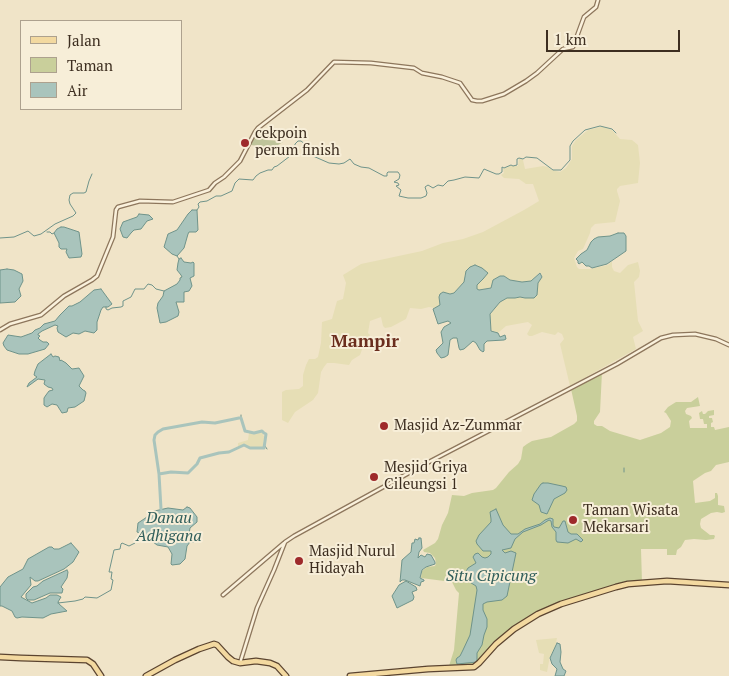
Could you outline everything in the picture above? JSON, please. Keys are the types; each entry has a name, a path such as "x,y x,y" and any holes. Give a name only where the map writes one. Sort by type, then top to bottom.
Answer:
{"main road":[{"path":"350,676 428,668 474,667 508,634 538,614 570,601 616,587 667,580 729,585"},
{"path":"146,676 175,660 212,644 218,645 231,660 240,663 256,661 270,663 277,666 286,676"},
{"path":"0,657 87,660 91,662 102,676"}],"street":[{"path":"0,330 10,324 41,315 62,298 97,276 113,237 118,207 140,201 176,202 209,190 240,161 258,128 307,90 334,62 371,63 414,68 422,73 460,83 472,100 482,102 506,93 526,81 564,48 573,47 584,17 596,7 598,0"},
{"path":"224,595 294,536 427,463 617,364 664,337 695,334 716,339 729,345"},
{"path":"240,663 256,610 285,542"}],"shaded area":[{"path":"600,127 612,130 620,139 632,140 638,145 640,163 638,183 620,186 617,189 620,201 615,222 595,224 591,228 583,249 578,251 574,258 579,269 590,269 608,265 612,262 614,271 620,273 628,265 638,262 639,277 634,282 638,321 643,331 633,337 636,349 570,386 560,344 564,339 562,334 558,332 555,335 542,332 529,336 527,334 532,325 528,322 506,326 498,333 491,330 490,315 501,301 510,297 536,297 538,283 542,277 541,273 531,281 522,282 510,280 504,276 493,280 491,288 479,290 477,285 487,274 474,265 465,274 464,282 454,293 443,292 440,294 440,306 421,309 410,308 406,319 391,327 385,328 383,326 381,317 370,321 368,333 370,335 360,355 352,360 349,365 327,363 321,372 318,393 313,400 295,412 288,423 282,420 282,392 299,389 303,386 303,375 309,359 318,357 322,322 332,319 337,301 343,299 346,283 343,275 361,264 422,251 483,232 524,210 539,201 533,184 526,184 519,179 504,178 501,175 504,173 503,169 510,166 518,166 519,159 521,159 525,169 543,166 560,172 566,168 572,159 572,146 576,140 588,130"},
{"path":"263,431 264,436 263,449 250,448 244,445 238,448 238,443 248,440 249,433"},
{"path":"557,638 550,656 547,672 540,670 544,654 539,653 536,640"}],"green space":[{"path":"254,137 283,142 268,154 261,151 260,146 250,145"},
{"name":"Taman Wisata Mekarsari","path":"602,372 600,412 594,421 594,424 597,426 602,426 610,431 640,440 661,433 670,427 671,421 664,412 668,407 676,402 691,402 698,397 700,406 687,408 685,411 692,418 689,421 690,428 707,428 707,424 704,424 703,419 700,419 699,413 702,411 705,414 708,411 714,410 714,415 709,416 713,422 711,427 714,427 715,430 729,427 729,462 716,465 711,471 693,481 695,503 710,501 715,498 715,493 717,493 718,505 724,506 725,512 711,513 701,519 701,528 710,535 714,535 714,539 685,540 677,550 676,555 667,555 667,549 641,549 642,582 558,603 512,629 477,664 472,666 449,666 454,650 459,593 452,582 421,578 422,571 427,567 435,566 436,563 435,558 430,553 423,550 438,539 448,513 452,495 464,496 496,488 518,464 523,447 532,441 551,437 577,421 571,389"}],"water":[{"path":"192,210 197,210 198,230 196,232 189,232 184,248 177,256 164,247 168,234 177,230"},
{"path":"139,214 149,215 153,219 147,221 141,229 134,230 127,238 123,237 120,229 123,222 137,217"},
{"path":"61,227 79,232 81,257 69,258 66,252 67,249 59,247 54,233"},
{"path":"624,233 626,236 626,251 607,264 592,268 582,262 578,263 576,259 587,250 594,239"},
{"path":"181,258 184,262 194,263 194,276 190,278 192,286 189,291 184,292 184,302 176,302 179,312 178,316 160,323 158,303 164,291 177,284 182,277 177,270 179,259"},
{"path":"475,265 488,273 477,285 479,290 491,288 493,280 500,276 522,282 531,281 540,273 542,277 538,283 537,295 534,298 507,298 500,302 490,314 491,331 498,333 500,337 505,335 506,339 487,341 484,344 483,352 473,341 460,350 457,338 453,338 450,340 448,355 441,358 436,350 443,343 441,332 444,327 451,323 448,321 438,324 433,309 440,305 440,294 443,292 454,293 464,282 466,271"},
{"path":"7,269 22,274 23,281 19,289 21,296 15,302 0,303 0,270"},
{"path":"101,289 112,304 108,307 103,307 101,310 97,322 97,330 94,333 85,331 79,334 73,333 66,337 58,332 58,326 55,325 38,334 40,340 49,344 45,349 28,354 19,354 7,350 4,346 3,343 8,335 21,337 32,333 44,324 55,321 69,306 80,302 94,290"},
{"path":"51,354 53,357 59,357 60,361 66,363 72,369 79,368 84,376 79,386 86,393 84,401 75,407 68,408 67,412 62,413 57,405 52,404 47,407 44,405 44,398 49,391 53,390 44,384 45,380 38,379 27,387 37,377 34,375 38,364"},
{"path":"543,483 566,487 567,490 554,499 547,514 541,512 539,505 532,500 534,494"},
{"name":"Danau Adhigana","path":"187,507 197,517 197,522 190,528 189,534 195,540 187,546 185,559 180,564 172,565 172,554 168,547 157,545 137,532 138,523 147,517 150,512 168,508 183,510"},
{"name":"Situ Cipicung","path":"496,509 503,525 511,534 518,534 550,518 553,519 554,527 559,528 563,521 565,521 568,532 577,534 583,540 581,542 576,539 568,543 557,542 556,532 549,520 523,532 515,539 511,548 502,550 505,553 511,551 516,553 507,596 502,600 483,604 487,627 482,645 477,653 477,662 457,664 456,660 460,656 470,635 477,590 476,586 468,581 464,575 468,568 476,563 473,557 475,554 478,553 485,558 491,554 491,551 483,551 476,541 491,522 490,512"},
{"path":"421,538 422,548 418,558 421,555 425,557 427,554 431,555 435,562 435,564 422,570 420,578 424,581 421,582 420,586 405,580 400,582 402,560 411,552 412,543 414,543 415,539 418,540"},
{"path":"71,543 79,552 73,562 64,569 38,581 30,577 31,585 21,597 32,603 50,595 57,595 61,597 58,602 59,604 67,611 51,614 43,618 17,618 12,611 0,606 0,587 8,577 23,569 28,559 49,547 59,549"},
{"path":"67,570 67,578 61,587 63,589 62,593 50,593 34,600 26,598 26,594 33,587"},
{"path":"406,581 416,587 417,590 412,592 413,600 397,608 392,596 399,585"},
{"path":"557,643 560,644 560,662 566,671 564,676 555,676 557,669 552,664 550,658"}],"waterway":[{"path":"197,210 200,202 232,191 239,179 253,180 260,173 272,170 294,153 295,144 298,141 306,145 313,156 329,163 339,164 350,159 354,164 369,168 384,176 387,176 388,172 398,172 400,175 399,179 394,182 398,183 399,185 396,186 401,190 399,196 421,198 426,196 425,187 428,185 433,188 438,185 443,186 448,181 465,177 479,178 484,169 499,174 502,172 502,167 517,165 517,159 519,158 537,158 553,170 561,170 570,160 570,146 585,130 600,126 612,129 616,133"},
{"path":"0,238 14,237 28,231 34,236 41,234 55,224 73,216 76,213 70,204 70,195 86,192 92,174"},
{"path":"47,232 54,233"},
{"path":"106,307 108,310 123,306 123,301 131,297 135,289 144,289 148,284 164,291"},
{"path":"159,474 171,472 188,473 200,458 229,452 244,445 250,448 264,448 266,434 262,431 254,433 245,431 241,418 215,423 202,422 163,429 158,432 154,440 159,474 161,509"},
{"path":"58,603 75,601 85,597 97,598 111,590 113,580 111,579 112,572 109,572 114,550 120,549 122,543 129,546 135,543 142,534"}],"place":[{"name":"cekpoin perum finish","path":"245,143"},
{"name":"Masjid Az-Zummar","path":"384,426"},
{"name":"Mesjid Griya Cileungsi 1","path":"374,477"},
{"name":"Taman Wisata Mekarsari","path":"573,520"},
{"name":"Masjid Nurul Hidayah","path":"299,561"}],"district":[{"name":"Mampir","path":"365,342"}]}
